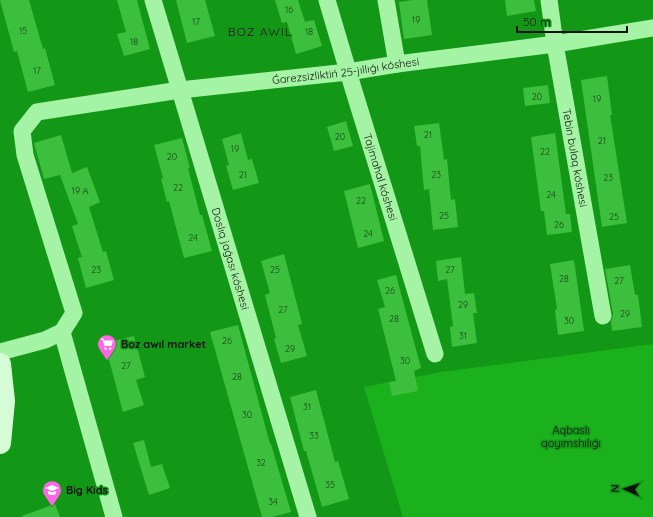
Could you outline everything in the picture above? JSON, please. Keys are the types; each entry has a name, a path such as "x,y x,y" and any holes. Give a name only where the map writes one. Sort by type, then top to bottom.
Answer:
{"main road":[{"path":"0,364 4,401 0,443"}],"street":[{"name":"Doslıq jaǵası kóshesi","path":"153,0 308,517"},
{"name":"Tajimahal kóshesi","path":"327,0 436,354"},
{"path":"386,0 398,64"},
{"name":"Tebin bulaq kóshesi","path":"549,0 555,44 603,316"},
{"name":"Ǵarezsizliktiń 25-jıllıǵı kóshesi","path":"62,332 74,313 25,155 22,131 37,112 180,90 348,72 398,64 555,44 653,28"},
{"path":"0,352 46,340 62,332 114,517"}],"green space":[{"name":"Aqbaslı qoyımshılıǵı","path":"653,344 653,517 403,517 364,387 441,372"}],"building":[{"path":"0,0 29,0 43,49 45,48 55,85 28,92 17,51 14,52"},
{"path":"117,0 137,0 150,49 124,56 117,34 126,32"},
{"path":"176,0 205,0 215,36 187,43"},
{"path":"275,0 298,0 305,22 314,20 322,46 296,54 287,22 282,23"},
{"path":"427,0 432,35 404,39 399,2"},
{"path":"505,0 534,0 536,11 507,16"},
{"path":"607,76 612,115 610,115 627,223 602,227 581,80"},
{"path":"548,85 550,103 525,106 523,88"},
{"path":"346,121 353,146 334,151 327,127"},
{"path":"439,123 444,160 447,159 451,200 455,199 458,227 433,230 429,189 424,190 420,146 417,146 414,126"},
{"path":"241,133 248,160 252,159 259,183 233,190 226,166 229,165 222,139"},
{"path":"555,133 566,214 570,214 572,232 547,235 544,211 541,211 531,137"},
{"path":"61,135 72,173 87,167 100,202 89,207 103,252 106,251 114,280 86,288 78,258 82,257 72,226 78,224 60,175 44,179 34,143"},
{"path":"182,138 200,215 202,215 212,251 184,258 169,201 167,202 161,179 163,178 154,145"},
{"path":"370,184 384,241 358,248 344,191"},
{"path":"284,254 302,324 298,325 307,356 281,363 274,339 276,338 265,295 270,293 261,261"},
{"path":"461,257 465,294 474,293 477,313 473,313 477,343 452,347 450,327 453,326 447,279 438,281 436,261"},
{"path":"574,260 584,331 558,335 555,310 557,309 550,264"},
{"path":"630,265 635,295 638,295 642,327 612,331 611,322 613,314 605,269"},
{"path":"396,275 421,368 414,371 418,391 392,396 389,382 396,381 378,309 385,307 377,280"},
{"path":"238,325 270,444 291,512 272,517 262,517 210,332"},
{"path":"134,336 145,377 136,380 144,405 123,412 107,352 109,342"},
{"path":"316,390 335,462 338,461 349,499 322,507 306,451 304,451 290,397"},
{"path":"144,440 151,467 162,464 170,488 149,495 133,443"},
{"path":"55,504 60,517 22,516"}],"place":[{"name":"Boz awıl market","path":"107,361"},
{"name":"Big Kids","path":"52,507"}],"district":[{"name":"BOZ AWIL","path":"260,31"}]}
